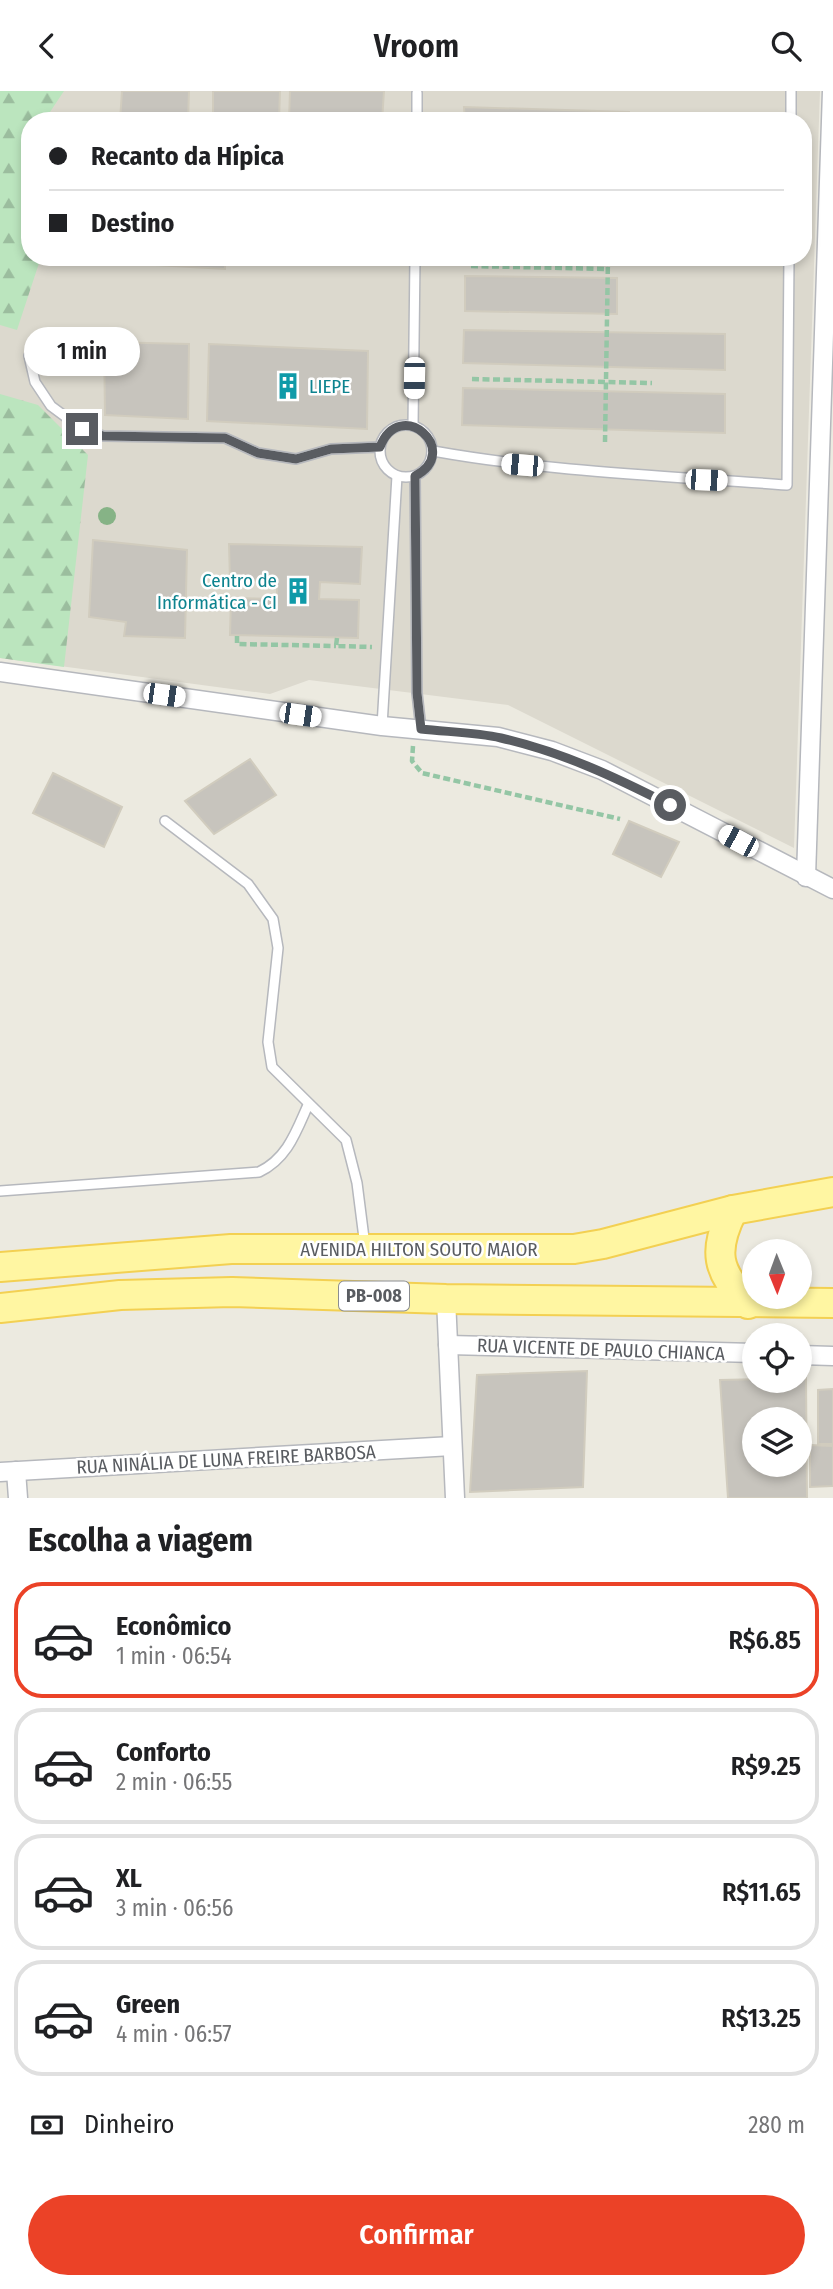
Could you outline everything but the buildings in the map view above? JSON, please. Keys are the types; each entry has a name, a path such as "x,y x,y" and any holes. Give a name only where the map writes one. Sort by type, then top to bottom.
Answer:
{"main road":[{"name":"AVENIDA HILTON SOUTO MAIOR","path":"0,1266 192,1253 366,1249 574,1249 733,1210 833,1192"},
{"path":"733,1210 722,1235 720,1262 731,1285 742,1297"},
{"path":"70,1300 66,1282 72,1269 144,1262 192,1253"},
{"name":"PB-008","path":"0,1308 70,1300 232,1291 446,1299 742,1304"},
{"name":"PB-008","path":"812,1303 833,1303"}],"street":[{"path":"806,877 824,599 832,91"},
{"path":"0,672 382,726 498,737 552,751 602,770 833,890"},
{"path":"446,1299 455,1498"},
{"name":"RUA VICENTE DE PAULO CHIANCA","path":"448,1345 742,1353"},
{"path":"812,1355 833,1356"},
{"name":"RUA NINÁLIA DE LUNA FREIRE BARBOSA","path":"8,1471 453,1446"},
{"path":"8,1471 18,1498"}],"lane":[{"path":"791,91 791,112"},
{"path":"417,93 417,112"},
{"path":"413,426 415,266"},
{"path":"432,451 501,463 685,480 787,485 789,266"},
{"path":"29,356 35,382 51,406 82,429 103,436 225,438 258,453 296,459 331,449 380,447"},
{"path":"405,425 413,426 427,436 432,451 428,467 415,476 397,476 383,464 380,447 389,432 405,425"},
{"path":"382,726 397,476"},
{"path":"415,476 417,728"},
{"path":"165,821 248,884 273,919 278,948 268,1042 272,1067 308,1105 338,1128 346,1140 357,1183 366,1249"},
{"path":"0,1191 259,1172 274,1165 287,1150 308,1105"}],"path":[{"path":"471,266 608,269 605,442"},
{"path":"472,379 652,383"},
{"path":"237,636 237,644 387,647"},
{"path":"336,646 337,638"},
{"path":"417,728 412,761 422,773 620,819"}],"shaded area":[{"path":"7,91 820,91 794,848 508,705 309,680 270,694 0,658 0,113"}],"green space":[{"path":"0,91 64,91 50,112 21,112 21,266 38,266 17,330 0,325"},
{"path":"0,394 38,405 88,455 64,667 0,658"}],"place":[{"name":"LIEPE","path":"288,386"},
{"name":"Centro de Informática - CI","path":"298,591"}],"route":[{"path":"82,429 103,436 225,438 258,453 296,459 331,449 380,447 389,432 405,425 421,430 431,442 432,451 428,467 415,476 417,693 421,729 498,737 552,751 602,770 670,805"}]}
